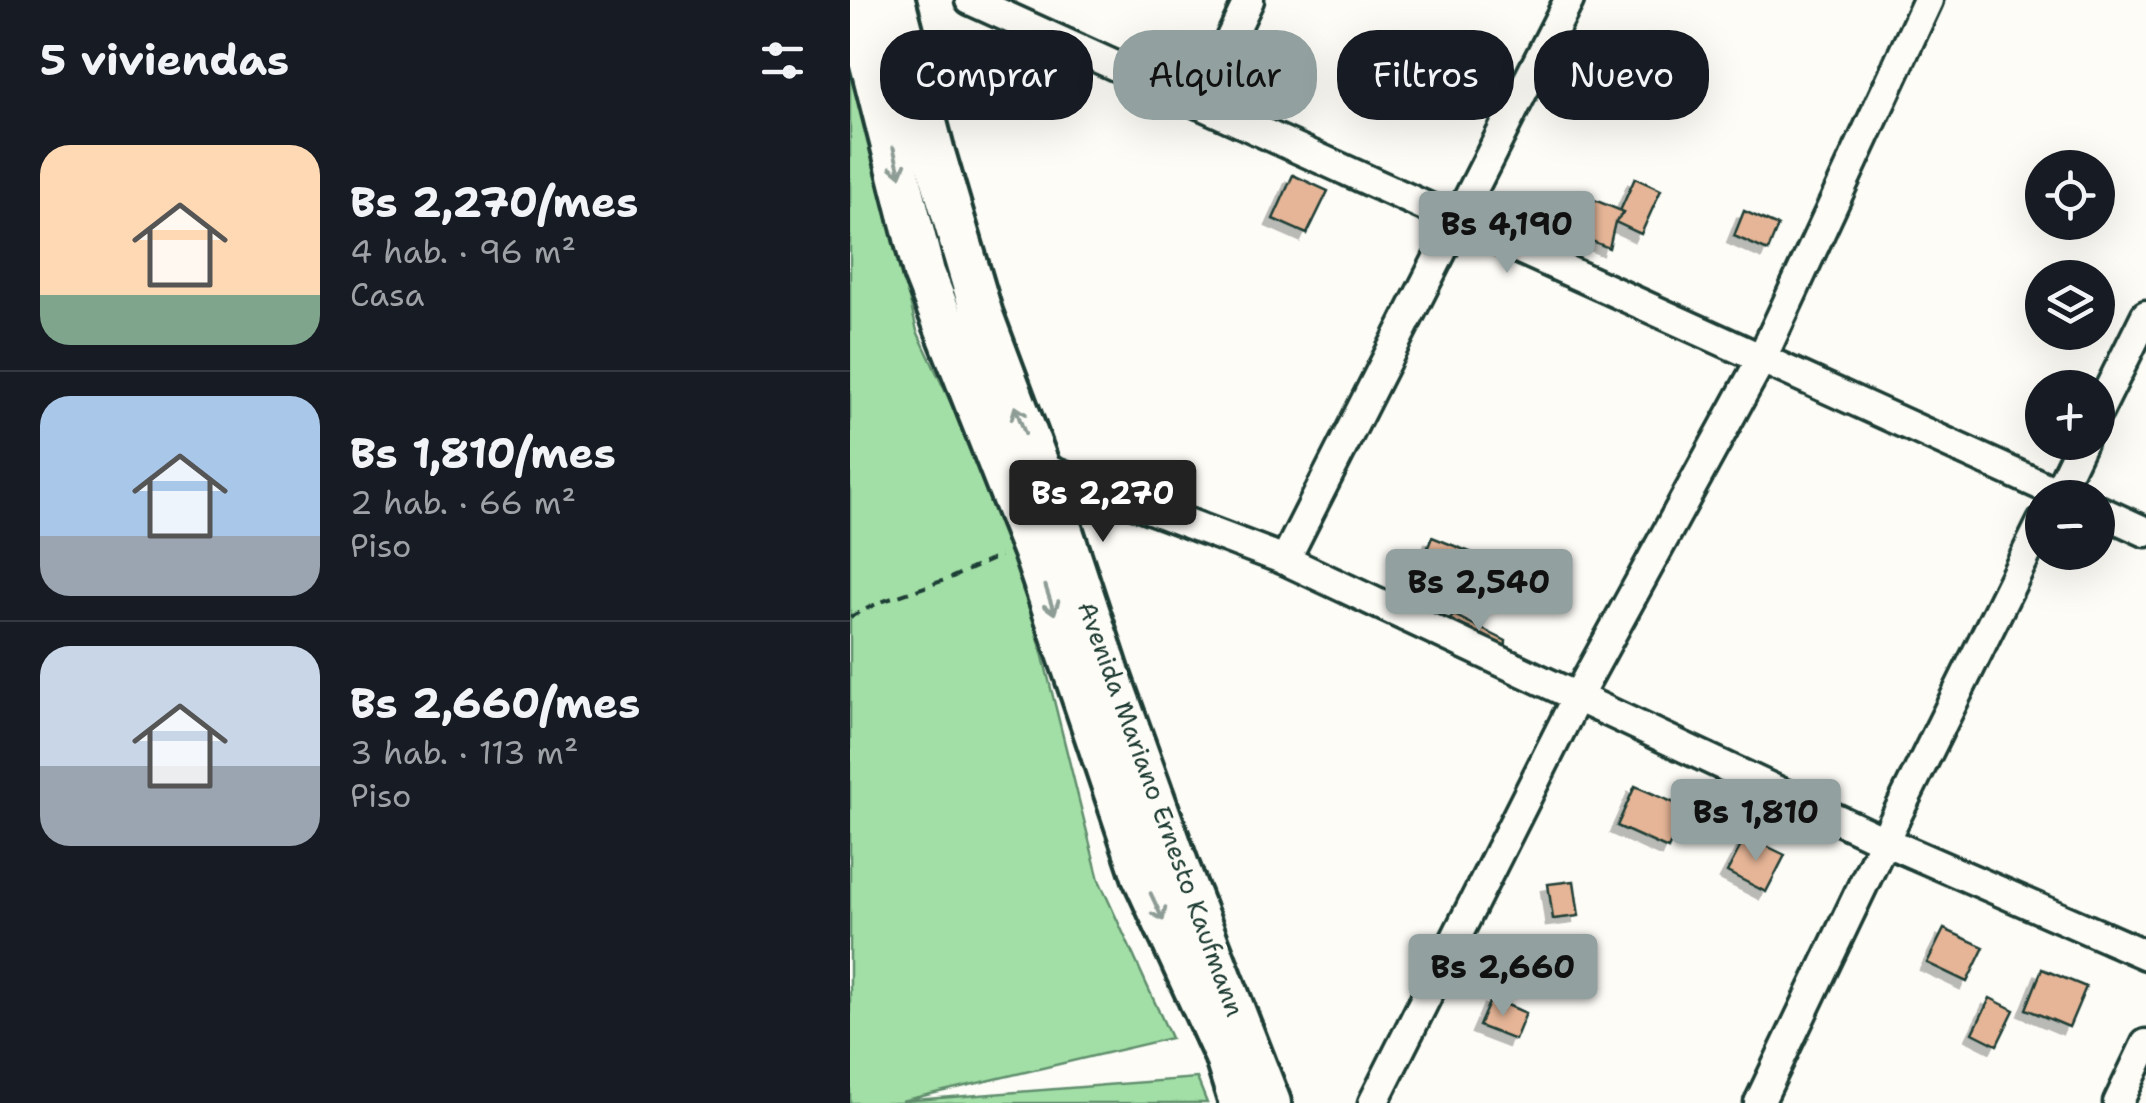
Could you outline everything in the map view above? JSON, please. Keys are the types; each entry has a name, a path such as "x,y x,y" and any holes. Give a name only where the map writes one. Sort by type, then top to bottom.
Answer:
{"main road":[{"name":"Avenida Mariano Ernesto Kaufmann","path":"855,0 924,273 1021,472 1055,510 1179,869 1270,1103"},
{"name":"Avenida Mariano Ernesto Kaufmann","path":"894,0 1021,472 1034,552 1142,876 1225,1055 1240,1103"}],"street":[{"path":"970,0 1113,65"},
{"path":"1234,30 1249,0"},
{"path":"1286,560 1569,0"},
{"path":"1373,1103 1578,697 1761,360 1928,0"},
{"path":"1233,120 2025,480"},
{"path":"2115,378 2146,315"},
{"path":"1021,472 1286,560 1884,841 2146,955"},
{"path":"2115,518 2146,532"},
{"path":"1759,1103 2025,556"},
{"path":"2118,1103 2146,1044"}],"path":[{"path":"850,616 1007,553 1034,552"}],"green space":[{"path":"850,53 917,331 1012,533 1099,880 1171,1038 901,1101 1197,1078 1207,1103 850,1103"}],"building":[{"path":"1293,175 1328,191 1307,234 1273,219"},
{"path":"1635,178 1661,190 1641,234 1615,222"},
{"path":"1587,197 1624,212 1615,222 1609,248 1572,233"},
{"path":"1744,211 1778,226 1768,251 1734,236"},
{"path":"1432,537 1475,554 1462,589 1418,572"},
{"path":"1454,615 1506,641 1505,654 1446,622"},
{"path":"1635,786 1686,808 1668,849 1617,826"},
{"path":"1746,836 1785,855 1766,892 1727,872"},
{"path":"1574,881 1579,916 1553,919 1548,884"},
{"path":"1944,929 1984,947 1967,982 1927,963"},
{"path":"2042,969 2086,987 2069,1027 2026,1009"},
{"path":"1491,998 1526,1013 1515,1040 1479,1026"},
{"path":"1990,998 2014,1010 1997,1045 1973,1033"}]}
